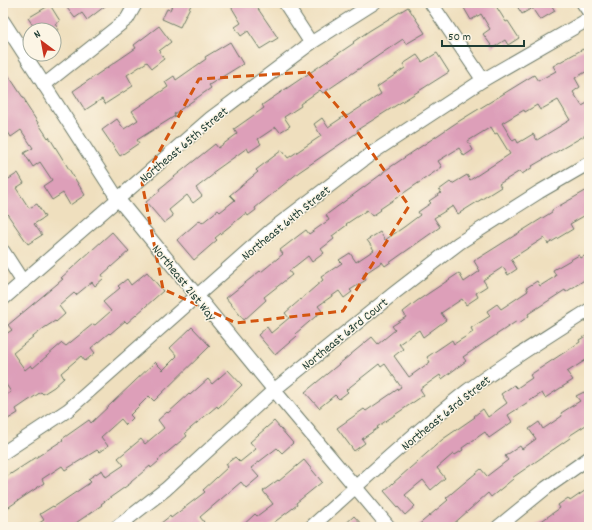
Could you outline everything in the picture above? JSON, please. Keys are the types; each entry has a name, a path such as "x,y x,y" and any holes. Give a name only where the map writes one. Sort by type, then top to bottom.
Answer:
{"street":[{"path":"44,85 128,19 136,3"},
{"path":"285,3 311,43"},
{"name":"Northeast 65th Street","path":"3,299 211,118 311,43 374,3"},
{"path":"431,3 483,80"},
{"path":"583,3 589,12"},
{"name":"Northeast 64th Street","path":"3,453 68,410 270,231 375,151 483,80 589,19"},
{"name":"Northeast 21st Way","path":"3,21 118,199 274,390 389,527"},
{"name":"Northeast 63rd Court","path":"117,527 166,488 274,390 393,294 460,243 538,192 589,163"},
{"path":"3,251 23,282"},
{"name":"Northeast 63rd Street","path":"311,527 404,444 467,391 532,346 589,310"},
{"path":"498,527 546,488 589,458"}],"highlighted area":[{"path":"308,72 350,121 409,206 343,311 236,323 163,289 142,183 199,79"}],"building":[{"path":"74,3 109,3 87,20 82,13 75,18 67,8"},
{"path":"173,3 192,3 180,27 162,19 167,9 170,10"},
{"path":"229,3 254,3 278,38 260,49 248,31 241,36 235,27 241,23"},
{"path":"461,3 494,3 506,22 508,21 519,38 508,45 505,40 493,48 483,34 490,29 481,14 471,20"},
{"path":"515,3 550,3 555,11 540,20 532,8 522,14"},
{"path":"50,5 60,21 31,22 28,18"},
{"path":"408,7 425,33 406,44 403,39 323,93 320,90 300,104 301,106 284,117 290,126 280,132 276,127 258,139 261,144 249,152 247,148 212,173 214,174 196,188 202,196 193,203 187,195 169,210 173,216 164,223 146,202 160,191 159,189 215,144 218,148 237,134 234,129 264,108 262,105 354,43 353,42 369,31"},
{"path":"159,26 171,42 159,51 164,59 152,68 147,62 127,75 133,86 105,104 102,99 85,110 73,91 136,48 134,45"},
{"path":"230,42 243,64 209,85 211,88 174,114 175,116 137,140 139,143 120,156 102,130 117,119 124,129 138,120 132,111 168,87 165,82 174,76 176,80 206,59 205,57"},
{"path":"583,49 589,59 589,70 575,78 580,87 573,92 582,106 589,102 589,133 532,166 533,167 522,174 520,171 499,184 501,187 458,214 453,206 434,218 440,227 385,266 382,262 363,275 366,280 350,290 352,292 344,298 339,291 318,306 322,311 295,334 297,336 275,355 258,335 267,327 271,333 289,318 285,313 323,280 321,277 342,263 339,260 350,253 356,262 374,250 367,240 380,232 385,240 420,215 418,212 431,203 429,201 441,193 439,190 450,182 452,184 467,175 470,180 510,154 497,133 495,134 491,127 468,141 473,150 464,156 459,148 438,161 442,167 380,209 381,210 372,216 367,210 346,224 347,225 332,236 334,239 321,249 324,253 312,262 308,256 289,271 292,275 264,297 266,300 244,320 226,298 283,254 280,250 298,236 306,230 309,234 329,220 326,215 383,172 456,123 534,75 538,81 556,71 553,66","holes":["558,100 570,120 537,140 533,134 518,143 516,139 513,141 502,123 524,110 525,112 537,105 540,110"]},
{"path":"437,53 449,72 357,130 358,132 299,172 255,208 256,210 248,216 246,213 215,238 217,240 194,260 177,240 200,220 202,223 218,210 220,212 235,200 230,195 258,172 256,170 282,150 288,158 321,136 314,124 322,118 328,127 381,94 377,87 405,68 403,64 417,55 422,62"},
{"path":"3,67 85,195 70,205 63,193 52,200 43,186 52,180 40,162 33,167 24,153 33,148 21,130 11,137 3,124"},
{"path":"3,170 9,179 18,173 24,183 16,188 29,208 37,204 45,217 34,224 42,235 28,244 3,208"},
{"path":"589,189 589,213 570,224 573,229 548,244 544,238 511,259 517,269 508,275 503,267 483,280 487,286 476,293 478,297 466,305 462,299 441,313 446,320 423,337 419,330 399,344 403,349 394,356 409,377 430,362 427,357 452,340 454,344 473,332 471,328 490,316 487,311 497,304 501,309 528,291 526,288 537,281 540,286 556,276 553,270 579,255 581,258 589,253 589,277 566,292 565,290 528,314 529,316 519,323 517,321 463,357 466,361 442,379 440,375 420,389 424,395 362,439 365,443 354,451 337,428 364,409 366,411 401,387 385,364 381,367 379,364 346,390 348,392 339,399 335,395 319,408 305,392 372,337 378,344 395,330 392,326 406,317 403,312 417,301 459,273 464,282 480,271 474,261 552,212 552,210"},
{"path":"112,232 129,251 102,275 104,278 95,286 92,282 76,295 74,293 59,306 65,314 56,322 55,321 44,328 13,353 25,370 31,365 33,368 62,343 66,346 93,324 95,325 111,311 103,302 120,288 118,286 127,279 131,285 147,272 163,291 127,323 125,321 91,348 95,353 85,361 81,356 61,373 64,378 54,387 43,394 41,392 16,409 18,413 8,419 3,412 3,397 11,392 3,380 3,336 12,330 8,325 63,279 61,278"},
{"path":"192,327 210,346 154,401 149,396 130,415 133,418 126,425 121,419 101,437 108,446 99,452 97,450 65,470 62,466 42,479 44,483 3,511 3,479 63,440 62,439 89,420 91,423 155,362 163,370 177,356 170,348"},
{"path":"589,334 589,358 567,372 573,380 545,398 542,393 508,415 512,422 489,438 485,432 462,448 463,450 455,455 453,454 437,468 445,478 431,490 423,480 405,495 415,506 405,515 384,491 443,439 475,417 474,416 483,409 488,417 507,403 501,394 514,385 517,388 532,378 530,375 580,342 579,340"},
{"path":"228,370 242,385 218,408 217,406 185,433 187,436 158,460 159,461 151,468 150,466 131,483 70,527 33,527 44,520 40,514 53,506 54,507 91,482 88,479 102,470 106,477 124,465 118,458 141,439 145,444 164,428 158,420 208,379 212,384"},
{"path":"584,392 587,397 589,396 589,423 512,478 513,479 491,497 488,493 450,527 416,527 448,500 446,498 481,469 487,476 508,460 505,456 520,446 522,449 536,439 529,429 539,422 543,429 562,416 561,413 580,401 576,396"},
{"path":"274,421 293,443 282,453 277,448 251,468 259,477 246,488 241,482 200,517 204,522 198,527 156,527 170,516 171,518 205,492 203,490 228,467 226,464 235,457 240,462 256,449 250,442"},
{"path":"304,460 322,482 296,503 297,505 268,527 241,527 255,514 257,516 273,504 263,491 278,480 279,481"},
{"path":"589,488 589,527 533,527 560,508 558,505 568,498 570,501"},
{"path":"354,516 364,527 342,527"}]}
